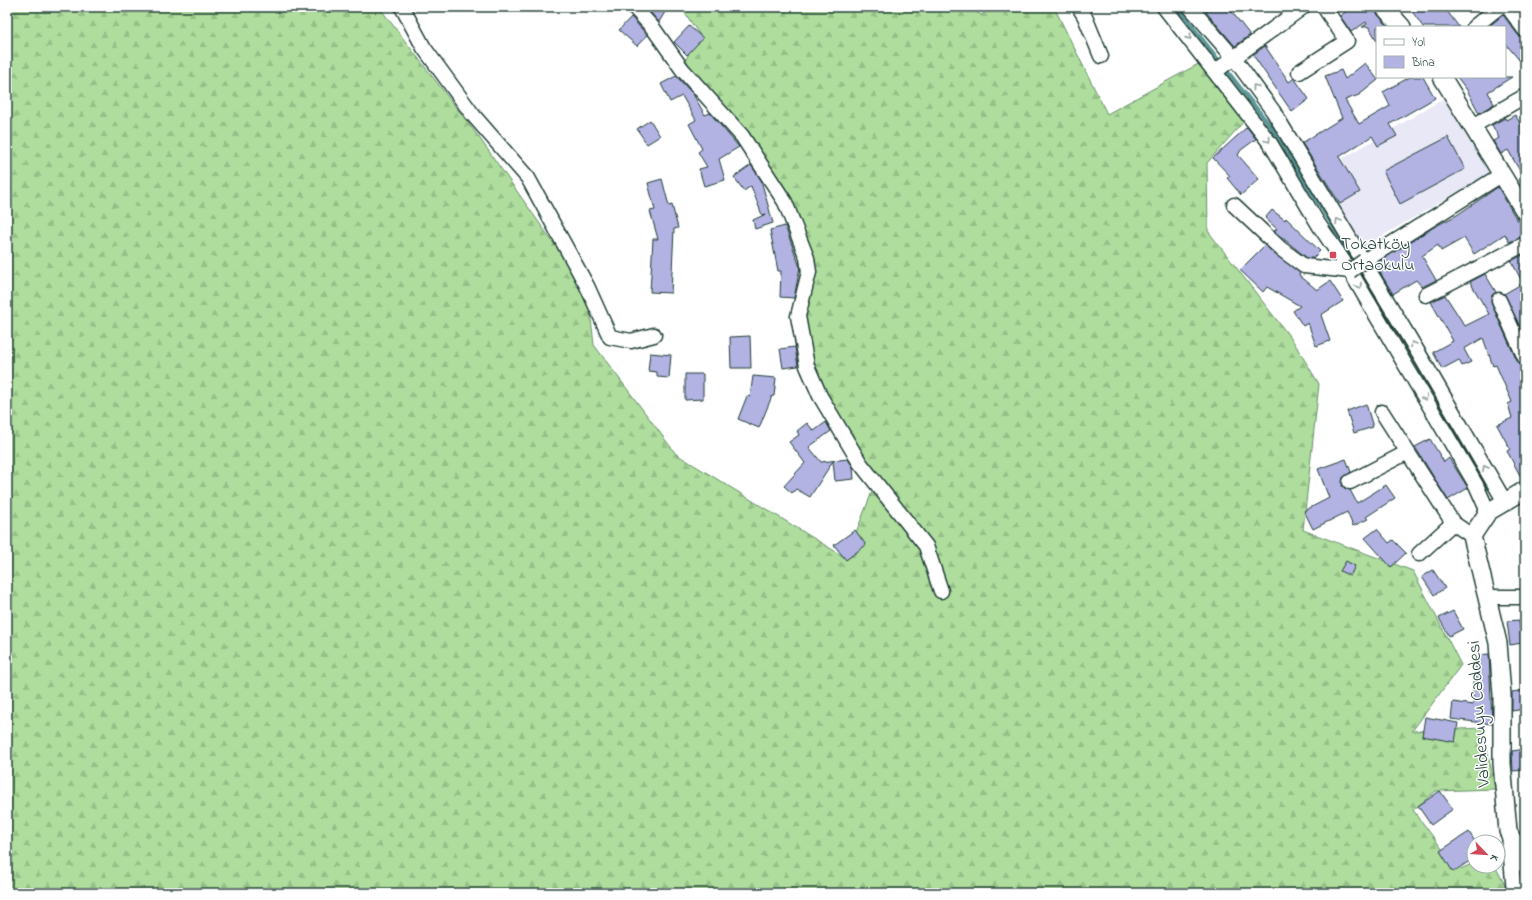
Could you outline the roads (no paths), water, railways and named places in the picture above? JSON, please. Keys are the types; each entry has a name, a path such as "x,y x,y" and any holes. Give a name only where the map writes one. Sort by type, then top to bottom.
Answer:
{"street":[{"path":"402,7 424,48 473,115 528,178 587,286 610,337 631,341 654,335"},
{"path":"634,7 653,28 682,69 742,136 785,202 807,258 809,272 798,316 806,366 820,396 860,463 926,546 941,591"},
{"path":"1079,7 1085,17 1101,56"},
{"path":"1164,7 1216,71 1270,143 1318,225 1350,270 1476,485 1488,512"},
{"path":"1190,7 1234,58 1273,111 1422,359 1505,502"},
{"path":"1216,71 1303,7"},
{"path":"1299,72 1347,41 1324,7"},
{"path":"1384,7 1401,26"},
{"path":"1475,26 1499,7"},
{"path":"1508,7 1525,30"},
{"path":"1443,78 1525,212"},
{"path":"1473,126 1525,96"},
{"path":"1234,205 1281,249 1304,266 1350,270 1501,175"},
{"path":"1426,295 1525,244"},
{"path":"1499,300 1525,358"},
{"path":"1382,412 1406,453 1453,523 1472,536 1488,512 1525,490"},
{"path":"1350,482 1406,453"},
{"path":"1419,554 1453,523"},
{"name":"Validesuyu Caddesi","path":"1472,536 1498,643 1502,695 1502,764 1508,831 1525,864"},
{"path":"1487,597 1525,597"},
{"path":"1508,831 1514,893"}],"waterway":[{"path":"1177,7 1271,127 1347,249 1487,488"}],"place":[{"name":"Tokatköy Ortaokulu","path":"1333,255"}]}
